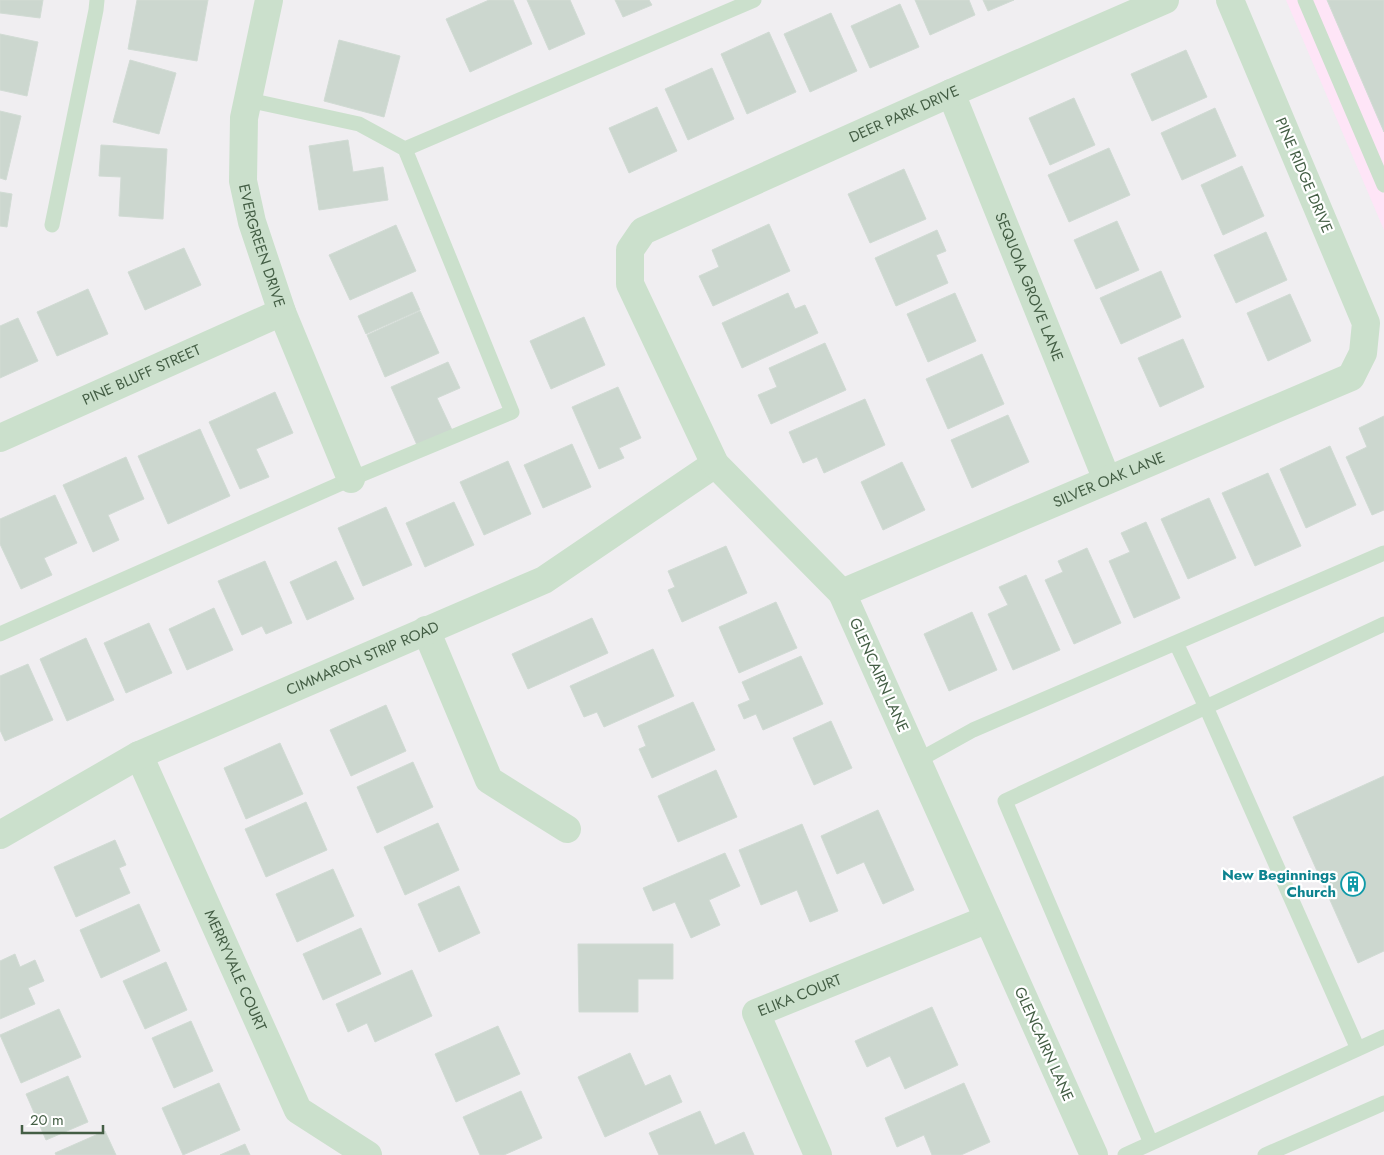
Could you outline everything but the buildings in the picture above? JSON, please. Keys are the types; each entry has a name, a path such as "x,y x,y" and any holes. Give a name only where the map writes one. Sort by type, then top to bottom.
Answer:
{"street":[{"name":"EVERGREEN DRIVE","path":"269,0 244,118 243,181 252,222 282,312 351,480"},
{"name":"DEER PARK DRIVE","path":"643,231 951,92 1165,0"},
{"name":"PINE RIDGE DRIVE","path":"1230,0 1366,323 1364,353"},
{"name":"SEQUOIA GROVE LANE","path":"951,92 1106,480"},
{"name":"GLENCAIRN LANE","path":"643,231 630,250 630,284 715,464 842,593 1094,1155"},
{"name":"PINE BLUFF STREET","path":"0,438 282,312"},
{"name":"SILVER OAK LANE","path":"842,593 1351,377 1364,353"},
{"name":"CIMMARON STRIP ROAD","path":"0,836 138,755 544,580 715,464"},
{"path":"426,630 489,780 567,829"},
{"name":"MERRYVALE COURT","path":"138,755 298,1110 368,1155"},
{"name":"ELIKA COURT","path":"818,1155 756,1013 988,919"}],"lane":[{"path":"52,225 97,0"},
{"path":"406,149 754,0"},
{"path":"1305,0 1384,185"},
{"path":"0,634 351,480 512,412 406,149 359,124 248,100"},
{"path":"917,761 973,730 1384,553"},
{"path":"1151,1143 1005,801 1384,624"},
{"path":"1176,643 1358,1049"},
{"path":"1125,1155 1384,1037"},
{"path":"1264,1155 1384,1103"}],"shaded area":[{"path":"1286,0 1384,0 1384,230"}],"place":[{"name":"New Beginnings Church","path":"1353,884"}]}
